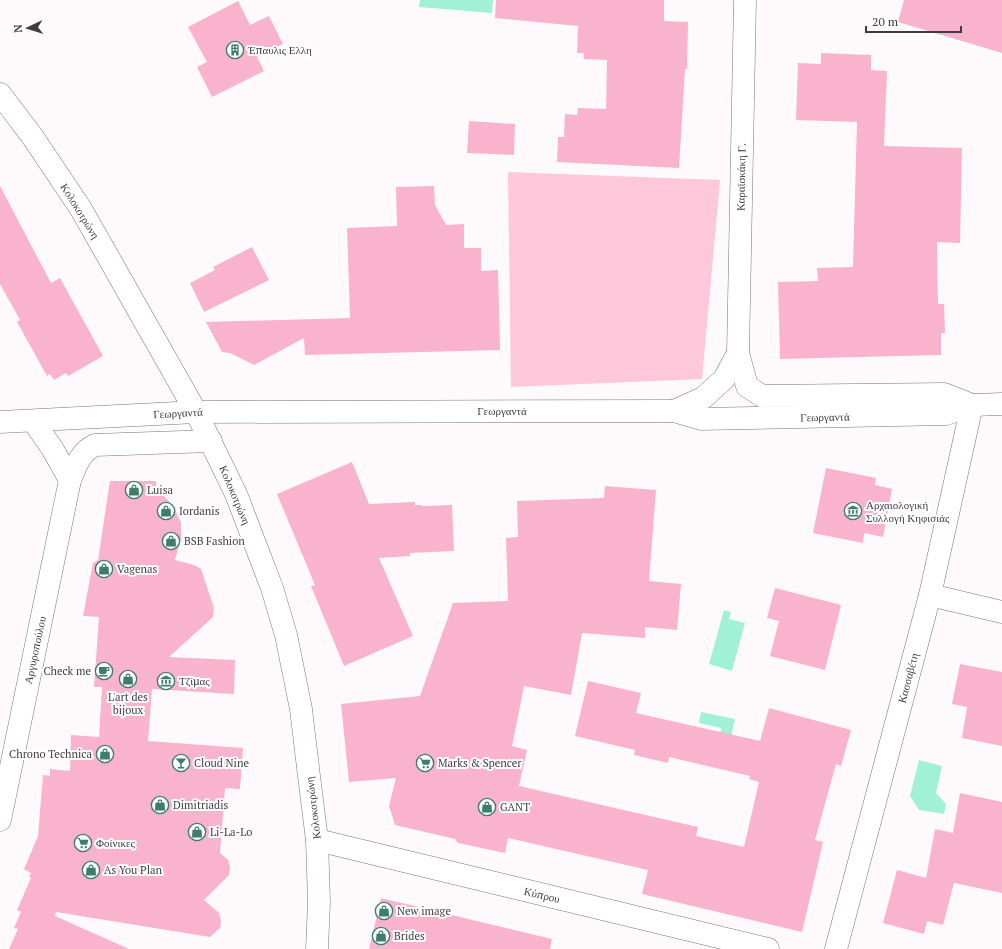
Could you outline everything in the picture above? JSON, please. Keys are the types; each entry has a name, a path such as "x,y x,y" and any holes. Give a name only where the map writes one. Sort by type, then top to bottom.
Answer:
{"street":[{"name":"Καραϊσκάκη Γ.","path":"745,0 738,353 747,386 762,396 944,394 972,405"},
{"name":"Κολοκοτρώνη","path":"0,94 32,136 81,209 196,412 236,494 269,580 286,635 301,709 317,840 319,902 317,949"},
{"name":"Καραϊσκάκη Γ.","path":"674,411 703,398 724,379 738,353"},
{"name":"Γεωργαντά","path":"0,422 196,412 674,411 701,419 946,414 972,405 1002,404"},
{"name":"Κασσαβέτη","path":"836,949 930,595 972,405"},
{"path":"32,421 52,448 70,480"},
{"name":"Αργυροπούλου","path":"0,820 70,480 79,458 88,449 95,445 211,441"},
{"path":"930,595 1002,612"},
{"name":"Κύπρου","path":"317,840 768,949"}],"shaded area":[{"path":"420,0 493,0 492,13 419,7"},
{"path":"508,172 720,180 702,379 511,387"},
{"path":"724,610 731,612 729,619 745,623 732,671 709,664"},
{"path":"701,712 735,719 729,746 718,743 721,728 699,723"},
{"path":"919,760 942,766 936,793 946,804 944,814 919,810 910,796"}],"building":[{"path":"496,0 664,0 664,21 688,22 687,69 685,69 679,168 557,162 558,137 564,137 565,114 577,115 578,108 606,109 607,60 584,59 584,53 577,53 578,26 495,18"},
{"path":"904,0 1002,0 1002,53 898,22"},
{"name":"Έπαυλις Ελλη","path":"238,1 250,25 269,16 283,44 257,57 264,71 212,97 197,67 207,62 188,27"},
{"path":"821,53 871,55 871,70 887,71 884,146 962,148 960,243 937,242 938,304 944,304 945,333 941,333 941,355 780,359 778,282 818,281 817,268 853,267 857,122 796,120 798,63 821,64"},
{"path":"469,121 515,124 514,155 467,153"},
{"path":"0,186 51,283 60,278 103,356 68,376 66,373 54,380 50,374 47,376 17,322 20,320 0,284"},
{"path":"434,186 435,205 446,225 464,224 464,248 481,248 481,271 498,270 500,350 305,355 304,338 254,365 230,353 222,352 206,322 350,318 347,228 397,226 396,187"},
{"path":"252,247 269,280 204,312 190,283 215,270 213,267"},
{"path":"352,462 369,504 415,502 415,505 422,506 452,505 454,551 410,553 410,556 379,558 413,636 344,666 311,586 315,585 277,494"},
{"name":"Αρχαιολογική Συλλογή Κηφισιάς","path":"826,468 876,478 875,485 892,489 883,537 864,533 863,543 813,533"},
{"path":"110,481 156,481 156,491 165,497 174,507 181,523 181,538 175,560 194,565 201,569 214,608 213,617 169,657 235,660 234,694 152,689 148,741 243,748 240,789 225,788 220,853 228,860 230,868 229,875 204,900 219,913 221,921 220,928 210,937 56,912 55,916 129,949 9,949 18,929 14,928 21,912 17,910 31,878 29,877 31,873 24,869 38,836 43,775 50,776 50,769 70,771 71,735 99,737 102,687 94,687 99,617 83,616 93,563 98,560"},
{"path":"605,486 656,490 649,581 681,584 677,630 645,627 645,638 582,633 571,695 524,686 512,746 527,750 519,786 698,827 696,836 744,847 759,782 749,779 750,776 669,757 668,763 634,755 635,750 575,736 588,681 641,693 636,713 760,741 769,708 851,730 841,766 836,764 815,840 823,842 802,932 642,894 648,870 508,838 505,853 458,843 455,839 395,825 389,806 396,778 349,782 341,704 420,696 453,603 508,601 506,538 518,537 517,501 604,498"},
{"path":"775,588 841,605 825,670 770,656 779,621 767,618"},
{"path":"960,664 1002,672 1002,746 962,738 967,707 952,704"},
{"path":"960,793 1002,802 1002,893 954,883 943,925 927,921 924,934 883,923 897,870 926,878 935,829 953,833"},
{"path":"381,898 552,939 550,949 369,949"}],"place":[{"name":"Έπαυλις Ελλη","path":"235,50"},
{"name":"Luisa","path":"134,490"},
{"name":"Iordanis","path":"166,511"},
{"name":"Αρχαιολογική Συλλογή Κηφισιάς","path":"853,511"},
{"name":"BSB Fashion","path":"171,541"},
{"name":"Vagenas","path":"104,569"},
{"name":"Check me","path":"104,671"},
{"name":"L'art des bijoux","path":"128,679"},
{"name":"Τζίμας","path":"166,681"},
{"name":"Chrono Technica","path":"105,754"},
{"name":"Cloud Nine","path":"181,763"},
{"name":"Marks & Spencer","path":"425,763"},
{"name":"Dimitriadis","path":"160,805"},
{"name":"GANT","path":"487,807"},
{"name":"Li-La-Lo","path":"197,832"},
{"name":"Φοίνικες","path":"83,843"},
{"name":"As You Plan","path":"91,870"},
{"name":"New image","path":"384,911"},
{"name":"Brides","path":"381,936"}]}
